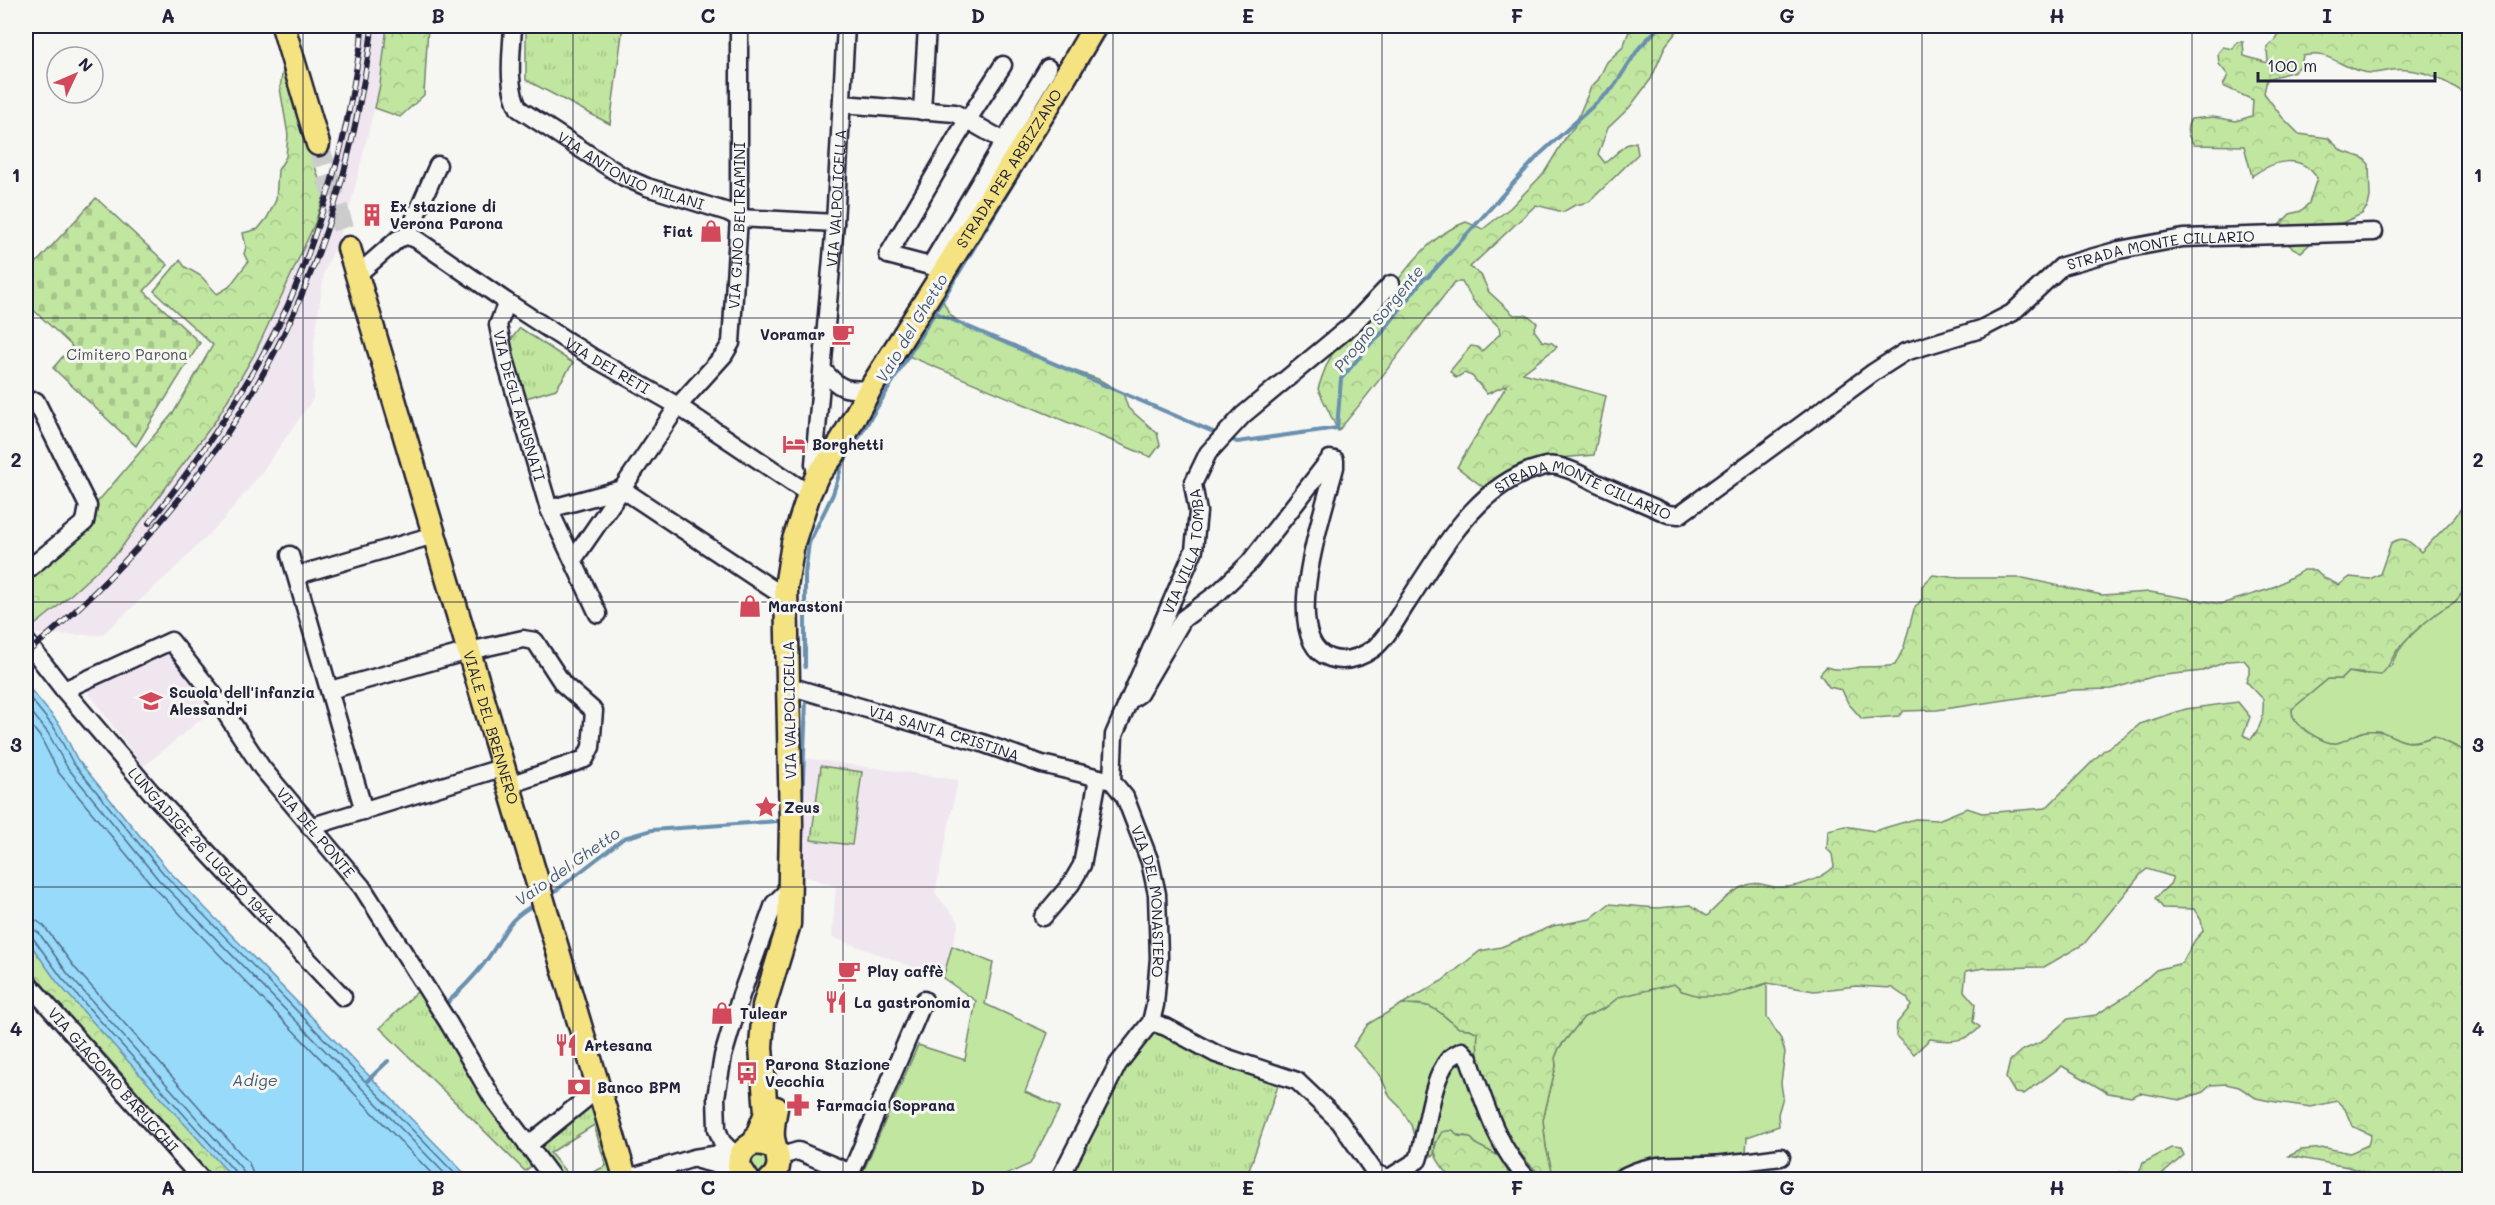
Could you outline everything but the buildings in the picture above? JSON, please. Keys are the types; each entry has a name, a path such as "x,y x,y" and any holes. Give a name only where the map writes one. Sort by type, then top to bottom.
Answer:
{"main road":[{"path":"283,26 318,144"},
{"name":"STRADA PER ARBIZZANO","path":"813,485 834,454 870,389 1048,106 1095,26"},
{"name":"VIALE DEL BRENNERO","path":"349,248 625,1179"},
{"name":"VIA VALPOLICELLA","path":"744,1159 766,1113 760,1029 764,1006 789,924 791,887 786,587 793,543 813,485"},
{"path":"762,1056 776,1084 778,1098 773,1136 774,1169"},
{"path":"744,1159 767,1145 774,1169"}],"street":[{"name":"VIA ANTONIO MILANI","path":"513,26 512,87 513,98 519,109 624,177 647,188 728,212 739,218 835,223"},
{"name":"VIA GINO BELTRAMINI","path":"678,406 724,355 731,343 739,218 740,26"},
{"name":"VIA VALPOLICELLA","path":"813,485 835,223 846,26"},
{"path":"922,111 927,26"},
{"path":"1003,65 957,135 888,255 930,266 1048,68"},
{"path":"842,104 955,113 1004,141"},
{"path":"357,275 398,239 407,236 438,165"},
{"name":"STRADA MONTE CILLARIO","path":"1127,702 1139,694 1183,619 1219,592 1250,562 1330,459 1335,460 1335,467 1307,577 1306,619 1308,633 1316,647 1328,657 1341,660 1354,659 1374,649 1461,525 1502,483 1522,474 1543,466 1564,468 1668,514 1679,515 1905,352 1981,329 2013,313 2062,267 2120,250 2183,238 2374,232"},
{"name":"VIA DEI RETI","path":"407,236 416,239 592,357 813,485"},
{"name":"VIA VILLA TOMBA","path":"1109,782 1114,735 1194,550 1198,512 1193,484 1208,453 1243,415 1354,323 1391,284"},
{"name":"VIA DEGLI ARUSNATI","path":"507,302 498,325 499,339 549,509 598,614"},
{"path":"823,370 833,382 845,389 870,389"},
{"path":"26,572 85,522 88,506 36,401"},
{"path":"573,560 678,406"},
{"path":"549,509 622,489 786,598"},
{"path":"298,575 434,535"},
{"path":"291,555 364,811"},
{"path":"310,827 364,811 585,759 591,747 594,711 563,684 535,641 523,639 469,651 330,690"},
{"path":"26,641 64,690"},
{"name":"VIA DEL PONTE","path":"64,690 171,641 211,691 262,768 362,887 448,1022 492,1097 554,1179"},
{"name":"VIA SANTA CRISTINA","path":"789,686 982,743 1042,764 1109,782"},
{"name":"LUNGADIGE 26 LUGLIO 1944","path":"64,690 151,792 343,997"},
{"path":"1043,917 1071,884 1082,865 1109,782"},
{"name":"VIA DEL MONASTERO","path":"1059,1179 1118,1064 1150,1022 1158,984 1157,894 1140,836 1125,797 1109,782"},
{"path":"744,1159 722,1142 717,1129 718,1079 741,995 774,904 791,887"},
{"name":"VIA GIACOMO BARUCCHI","path":"26,981 202,1179"},
{"path":"774,1169 798,1151 851,1173 924,1000"},
{"path":"1150,1022 1167,1027 1216,1054 1297,1081 1340,1122 1376,1174 1389,1178 1418,1160 1430,1109 1442,1073 1450,1058 1462,1051 1468,1059 1507,1151 1515,1166 1529,1179"},
{"path":"527,1146 598,1089"},
{"path":"717,1129 708,1144 694,1158 708,1172 744,1159"},
{"path":"1618,1179 1647,1168 1676,1163 1704,1165 1781,1157"},
{"name":"VIALE DEL BRENNERO","path":"625,1179 694,1158 744,1159"}],"shaded area":[{"path":"359,26 387,26 380,85 351,203 324,272 314,343 313,399 261,473 224,519 171,572 102,635 26,634 118,552 216,420 254,355 315,223 324,196 353,81"},
{"name":"Scuola dell'infanzia Alessandri","path":"162,651 168,652 213,709 143,767 89,693 94,683"},
{"path":"804,758 958,780 935,893 959,922 943,978 832,937 836,886 804,876"}],"green space":[{"path":"387,26 428,26 424,95 400,117 375,108"},
{"path":"526,26 623,26 610,124 526,80"},
{"path":"1631,26 1681,26 1666,45 1651,79 1629,108 1608,128 1598,154 1605,163 1626,145 1636,142 1638,154 1589,202 1575,205 1563,212 1536,205 1470,267 1481,275 1489,292 1514,315 1527,316 1537,323 1534,330 1542,341 1552,343 1557,347 1523,373 1606,396 1594,455 1548,459 1501,487 1500,500 1457,467 1507,385 1487,394 1472,376 1464,373 1456,378 1450,371 1471,346 1482,351 1500,334 1499,327 1474,302 1462,282 1455,282 1338,431 1318,389 1326,365 1338,345 1376,307 1427,247 1452,228 1466,222 1483,229 1510,208 1544,173 1574,127 1591,87 1598,80 1607,62 1623,47"},
{"path":"2276,26 2469,26 2469,96 2442,80 2423,73 2403,70 2364,72 2320,55 2303,56 2301,65 2295,71 2267,79 2264,93 2282,117 2299,134 2328,138 2342,151 2363,158 2369,164 2370,197 2368,206 2362,214 2342,223 2332,224 2301,252 2288,244 2278,226 2290,214 2301,211 2309,203 2317,178 2310,170 2294,162 2286,162 2269,166 2252,176 2244,146 2194,145 2188,132 2191,119 2213,117 2236,121 2252,116 2253,100 2223,86 2228,75 2219,64 2218,53 2223,47 2233,49 2237,42 2243,42 2244,56 2268,63 2267,47 2274,41 2280,29"},
{"path":"284,63 324,196 315,223 254,355 216,420 118,552 26,632 26,576 101,498 174,412 213,345 154,291 180,260 185,267 201,276 217,294 229,287 248,262 244,254 246,247 243,233 258,229 267,218 276,200 278,170 286,157 288,135 280,88"},
{"name":"Cimitero Parona","path":"96,198 168,265 144,291 200,343 136,446 53,368 72,346 26,303 26,274"},
{"path":"942,299 951,315 967,326 1013,344 1032,356 1098,379 1123,393 1128,408 1157,433 1160,445 1151,457 906,355"},
{"path":"520,328 573,363 556,389 526,398 509,342"},
{"path":"2469,497 2469,591 2462,593 2453,603 2437,613 2410,636 2381,675 2348,672 2341,679 2328,679 2292,709 2292,714 2302,727 2313,735 2332,743 2341,742 2363,732 2377,731 2411,742 2434,736 2469,753 2469,1179 2385,1179 2348,1167 2289,1156 2301,1150 2326,1148 2350,1153 2368,1145 2371,1135 2352,1126 2345,1109 2337,1101 2311,1107 2270,1101 2256,1098 2239,1087 2226,1084 2211,1085 2203,1092 2180,1100 2140,1093 2131,1097 2108,1093 2062,1066 2024,1094 2015,1093 2006,1078 2010,1061 2021,1051 2041,1042 2068,1019 2096,1015 2128,995 2156,970 2182,963 2203,931 2201,920 2194,909 2163,908 2155,898 2170,884 2173,877 2147,869 2084,944 2044,967 1985,968 1966,971 1964,991 1975,1004 1973,1022 1980,1027 1963,1039 1944,1041 1930,1039 1914,1054 1896,1036 1897,1023 1911,1006 1907,998 1892,988 1856,986 1814,991 1767,983 1728,996 1699,996 1682,991 1674,984 1619,997 1605,1008 1584,1017 1559,1048 1555,1058 1556,1066 1543,1120 1546,1147 1554,1179 1534,1169 1514,1144 1497,1115 1487,1093 1481,1071 1478,1033 1470,1029 1459,1028 1429,1006 1402,1004 1442,981 1480,951 1501,947 1553,926 1590,919 1609,904 1657,908 1691,905 1707,916 1741,887 1758,884 1782,887 1814,880 1834,867 1832,854 1827,849 1828,830 1845,826 1874,831 1915,819 1938,820 1967,808 1982,813 2046,808 2104,750 2140,724 2186,709 2238,702 2250,717 2243,735 2251,739 2258,730 2263,716 2263,699 2246,681 2249,666 2244,660 2228,661 2203,671 2155,676 2112,689 2073,690 1937,710 1904,711 1899,716 1862,719 1848,703 1842,690 1829,687 1820,674 1826,667 1843,669 1895,665 1904,647 1914,609 1922,599 1922,586 1933,575 1959,578 2023,578 2102,595 2150,592 2221,604 2270,589 2304,570 2316,570 2324,578 2339,585 2350,577 2370,579 2380,574 2391,543 2404,539 2421,552 2455,517"},
{"path":"2469,591 2469,753 2434,736 2411,742 2377,731 2363,732 2341,742 2332,743 2313,735 2297,722 2292,709 2328,679 2341,679 2348,672 2364,675 2391,666 2404,643 2417,630 2453,603 2462,593"},
{"path":"821,766 862,772 852,845 811,840"},
{"path":"26,923 250,1179 214,1179 58,1004 26,964"},
{"path":"952,946 993,963 985,1004 1048,1033 1025,1092 1060,1107 1030,1164 997,1179 860,1179 918,1045 965,1060 976,1001 943,978"},
{"path":"1767,983 1767,1017 1781,1039 1785,1052 1781,1083 1783,1097 1778,1114 1779,1126 1747,1137 1746,1153 1750,1170 1742,1170 1749,1179 1554,1179 1546,1147 1543,1120 1556,1066 1555,1058 1559,1048 1584,1017 1605,1008 1619,996 1674,984 1682,991 1752,989"},
{"path":"421,988 488,1105 531,1166 525,1171 380,1028"},
{"path":"1402,1004 1429,1006 1459,1028 1470,1029 1478,1033 1481,1074 1496,1114 1519,1150 1548,1179 1511,1179 1501,1157 1477,1145 1470,1137 1458,1135 1435,1142 1434,1155 1421,1160 1411,1125 1400,1107 1390,1097 1380,1075 1353,1046 1368,1024"},
{"path":"1160,1030 1205,1054 1211,1061 1244,1072 1249,1071 1280,1080 1246,1179 1059,1180 1148,1031"},
{"path":"595,1098 617,1173 603,1179 578,1179 606,1166 594,1125 550,1153 572,1179 561,1179 533,1146"},
{"path":"1453,1130 1458,1136 1470,1137 1477,1145 1501,1157 1511,1179 1452,1179 1436,1157 1435,1146 1442,1132"},
{"path":"2171,1148 2181,1149 2184,1155 2157,1179 2114,1179 2119,1172 2139,1173 2143,1163"},
{"path":"771,1151 764,1179 755,1179 743,1155"}],"water":[{"name":"Adige","path":"26,684 60,725 77,759 168,870 470,1179 234,1179 57,982 26,938"}],"waterway":[{"name":"Vaio del Ghetto","path":"805,667 805,574 809,543 833,494 842,465 1109,26"},
{"name":"Progno Sorgente","path":"1228,438 1237,442 1337,428 1341,379 1381,334 1424,278 1428,277 1539,155 1613,88 1639,48 1660,26"},
{"name":"Progno Sorgente","path":"934,312 1218,434"},
{"name":"Vaio del Ghetto","path":"802,804 806,700"},
{"name":"Vaio del Ghetto","path":"549,896 624,838 652,830 779,821"},
{"name":"Vaio del Ghetto","path":"447,1003 479,970 512,921 537,903"},
{"name":"Vaio del Ghetto","path":"367,1081 388,1061"}],"tunnel":[{"path":"318,144 349,248"}],"railway":[{"path":"149,523 225,418 258,363 288,305 316,231 339,155 361,43 362,26"},
{"path":"26,653 88,599 167,514 207,462 243,409 275,353 302,294 325,234 344,171 365,76 372,26"}],"place":[{"name":"Ex stazione di Verona Parona","path":"372,215"},
{"name":"Fiat","path":"711,231"},
{"name":"Voramar","path":"843,334"},
{"name":"Borghetti","path":"794,444"},
{"name":"Marastoni","path":"750,606"},
{"name":"Scuola dell'infanzia Alessandri","path":"151,701"},
{"name":"Zeus","path":"766,807"},
{"name":"Play caffè","path":"849,971"},
{"name":"La gastronomia","path":"836,1002"},
{"name":"Tulear","path":"722,1013"},
{"name":"Artesana","path":"566,1045"},
{"name":"Parona Stazione Vecchia","path":"747,1073"},
{"name":"Banco BPM","path":"579,1087"},
{"name":"Farmacia Soprana","path":"798,1105"}]}
